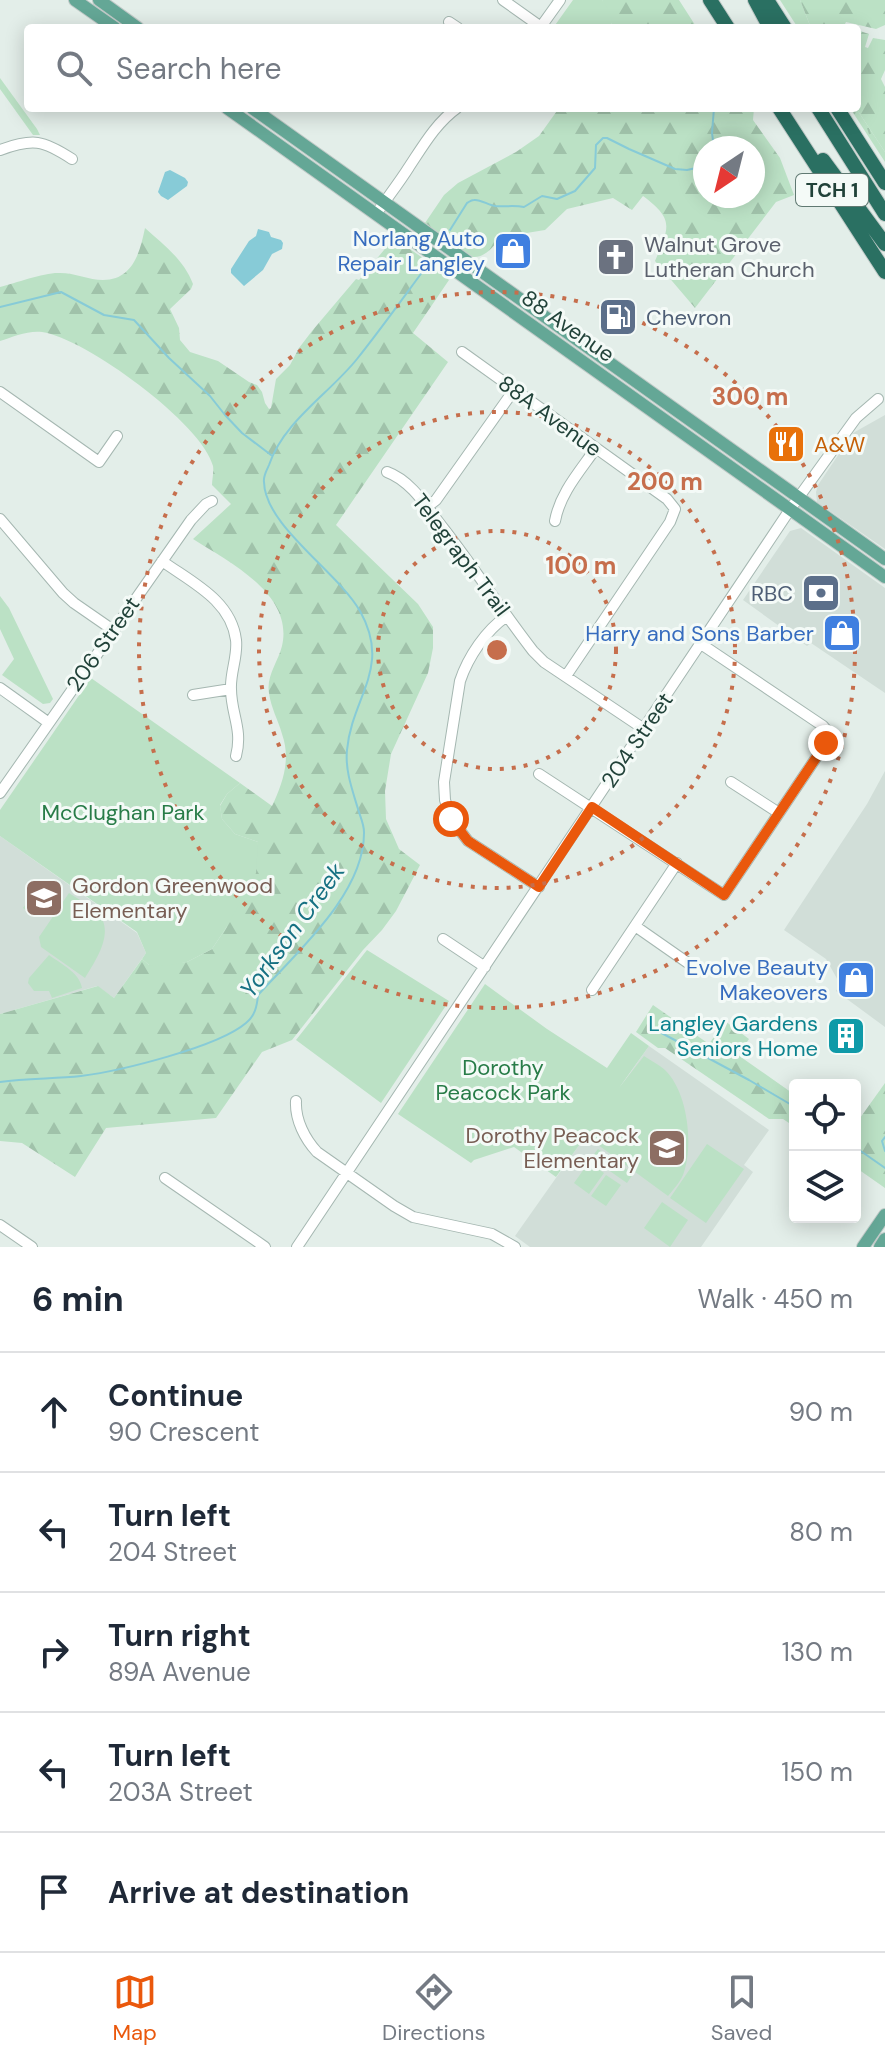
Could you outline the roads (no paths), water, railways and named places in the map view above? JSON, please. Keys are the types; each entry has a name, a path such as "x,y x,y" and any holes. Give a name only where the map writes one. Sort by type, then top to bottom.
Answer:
{"highway":[{"path":"710,0 725,24"},
{"path":"755,0 768,24"},
{"path":"767,0 782,24"},
{"path":"785,112 885,244"},
{"name":"TCH 1","path":"785,112 885,272"},
{"path":"821,112 885,214"},
{"name":"TCH 1","path":"840,112 885,183"}],"main road":[{"path":"75,0 109,24"},
{"path":"99,0 132,24"},
{"name":"88 Avenue","path":"232,112 376,214 531,316 794,503 885,577"},
{"name":"88 Avenue","path":"258,112 385,202 531,316"},
{"path":"271,140 280,137 325,166 339,169"},
{"name":"88 Avenue","path":"794,503 885,559"},
{"path":"863,1247 885,1215"},
{"path":"880,1247 885,1239"}],"street":[{"path":"503,0 535,24"},
{"path":"543,24 560,0"},
{"path":"376,214 418,150 453,112"},
{"path":"0,150 23,142 43,143 72,159"},
{"name":"88A Avenue","path":"462,352 667,499 675,509 671,520 566,676"},
{"path":"427,507 436,500 514,390"},
{"path":"0,392 99,462 117,436"},
{"name":"204 Street","path":"297,1247 794,503 856,418 878,399"},
{"path":"555,521 563,496 596,448"},
{"name":"Telegraph Trail","path":"387,472 406,483 427,507 533,651 644,729"},
{"name":"206 Street","path":"0,793 191,520 212,501"},
{"path":"0,519 63,593 113,630"},
{"path":"162,561 213,597 230,618 237,642 231,689 240,741 236,756"},
{"path":"507,616 491,628 464,669 444,782 445,800 451,819 468,841 539,887"},
{"path":"539,774 724,895 826,743 829,733 701,644"},
{"path":"0,688 49,723"},
{"path":"193,695 231,689"},
{"path":"731,782 779,813"},
{"path":"592,990 677,863"},
{"path":"635,926 688,963"},
{"path":"443,939 485,967"},
{"path":"296,1101 295,1112 311,1146 394,1206 413,1217 484,1231 515,1247"},
{"path":"165,1178 265,1247"},
{"path":"0,1225 32,1247"}],"water":[{"path":"170,170 188,182 168,200 158,192 165,172"},
{"path":"258,229 281,240 282,249 272,254 263,270 244,286 231,273 231,269"}],"waterway":[{"name":"Yorkson Creek","path":"712,136 714,112"},
{"name":"Yorkson Creek","path":"450,230 472,200 495,206 524,207 542,196 557,199 575,191 595,168 596,145 603,138 675,169 693,169"},
{"name":"Yorkson Creek","path":"0,1082 81,1076 119,1069 168,1057 232,1032 252,1017 258,995 326,920 353,877 361,855 364,832 350,780 347,750 371,666 369,631 349,596 276,515 267,499 264,478 285,435 357,359 426,267"},
{"path":"0,307 61,292 104,315 134,320 210,396 242,433 271,455"},
{"path":"656,1030 789,1103"},
{"path":"885,1137 882,1141 885,1151"},
{"path":"861,1151 885,1168"}],"place":[{"name":"Norlang Auto Repair Langley","path":"513,251"},
{"name":"Walnut Grove Lutheran Church","path":"616,257"},
{"name":"Chevron","path":"618,317"},
{"name":"A&W","path":"786,444"},
{"name":"RBC","path":"821,593"},
{"name":"Harry and Sons Barber","path":"842,633"},
{"name":"Gordon Greenwood Elementary","path":"44,898"},
{"name":"Evolve Beauty Makeovers","path":"856,980"},
{"name":"Langley Gardens Seniors Home","path":"846,1036"},
{"name":"Dorothy Peacock Elementary","path":"667,1148"}],"park label":[{"name":"McClughan Park","path":"123,812"},
{"name":"Dorothy Peacock Park","path":"503,1080"}]}
